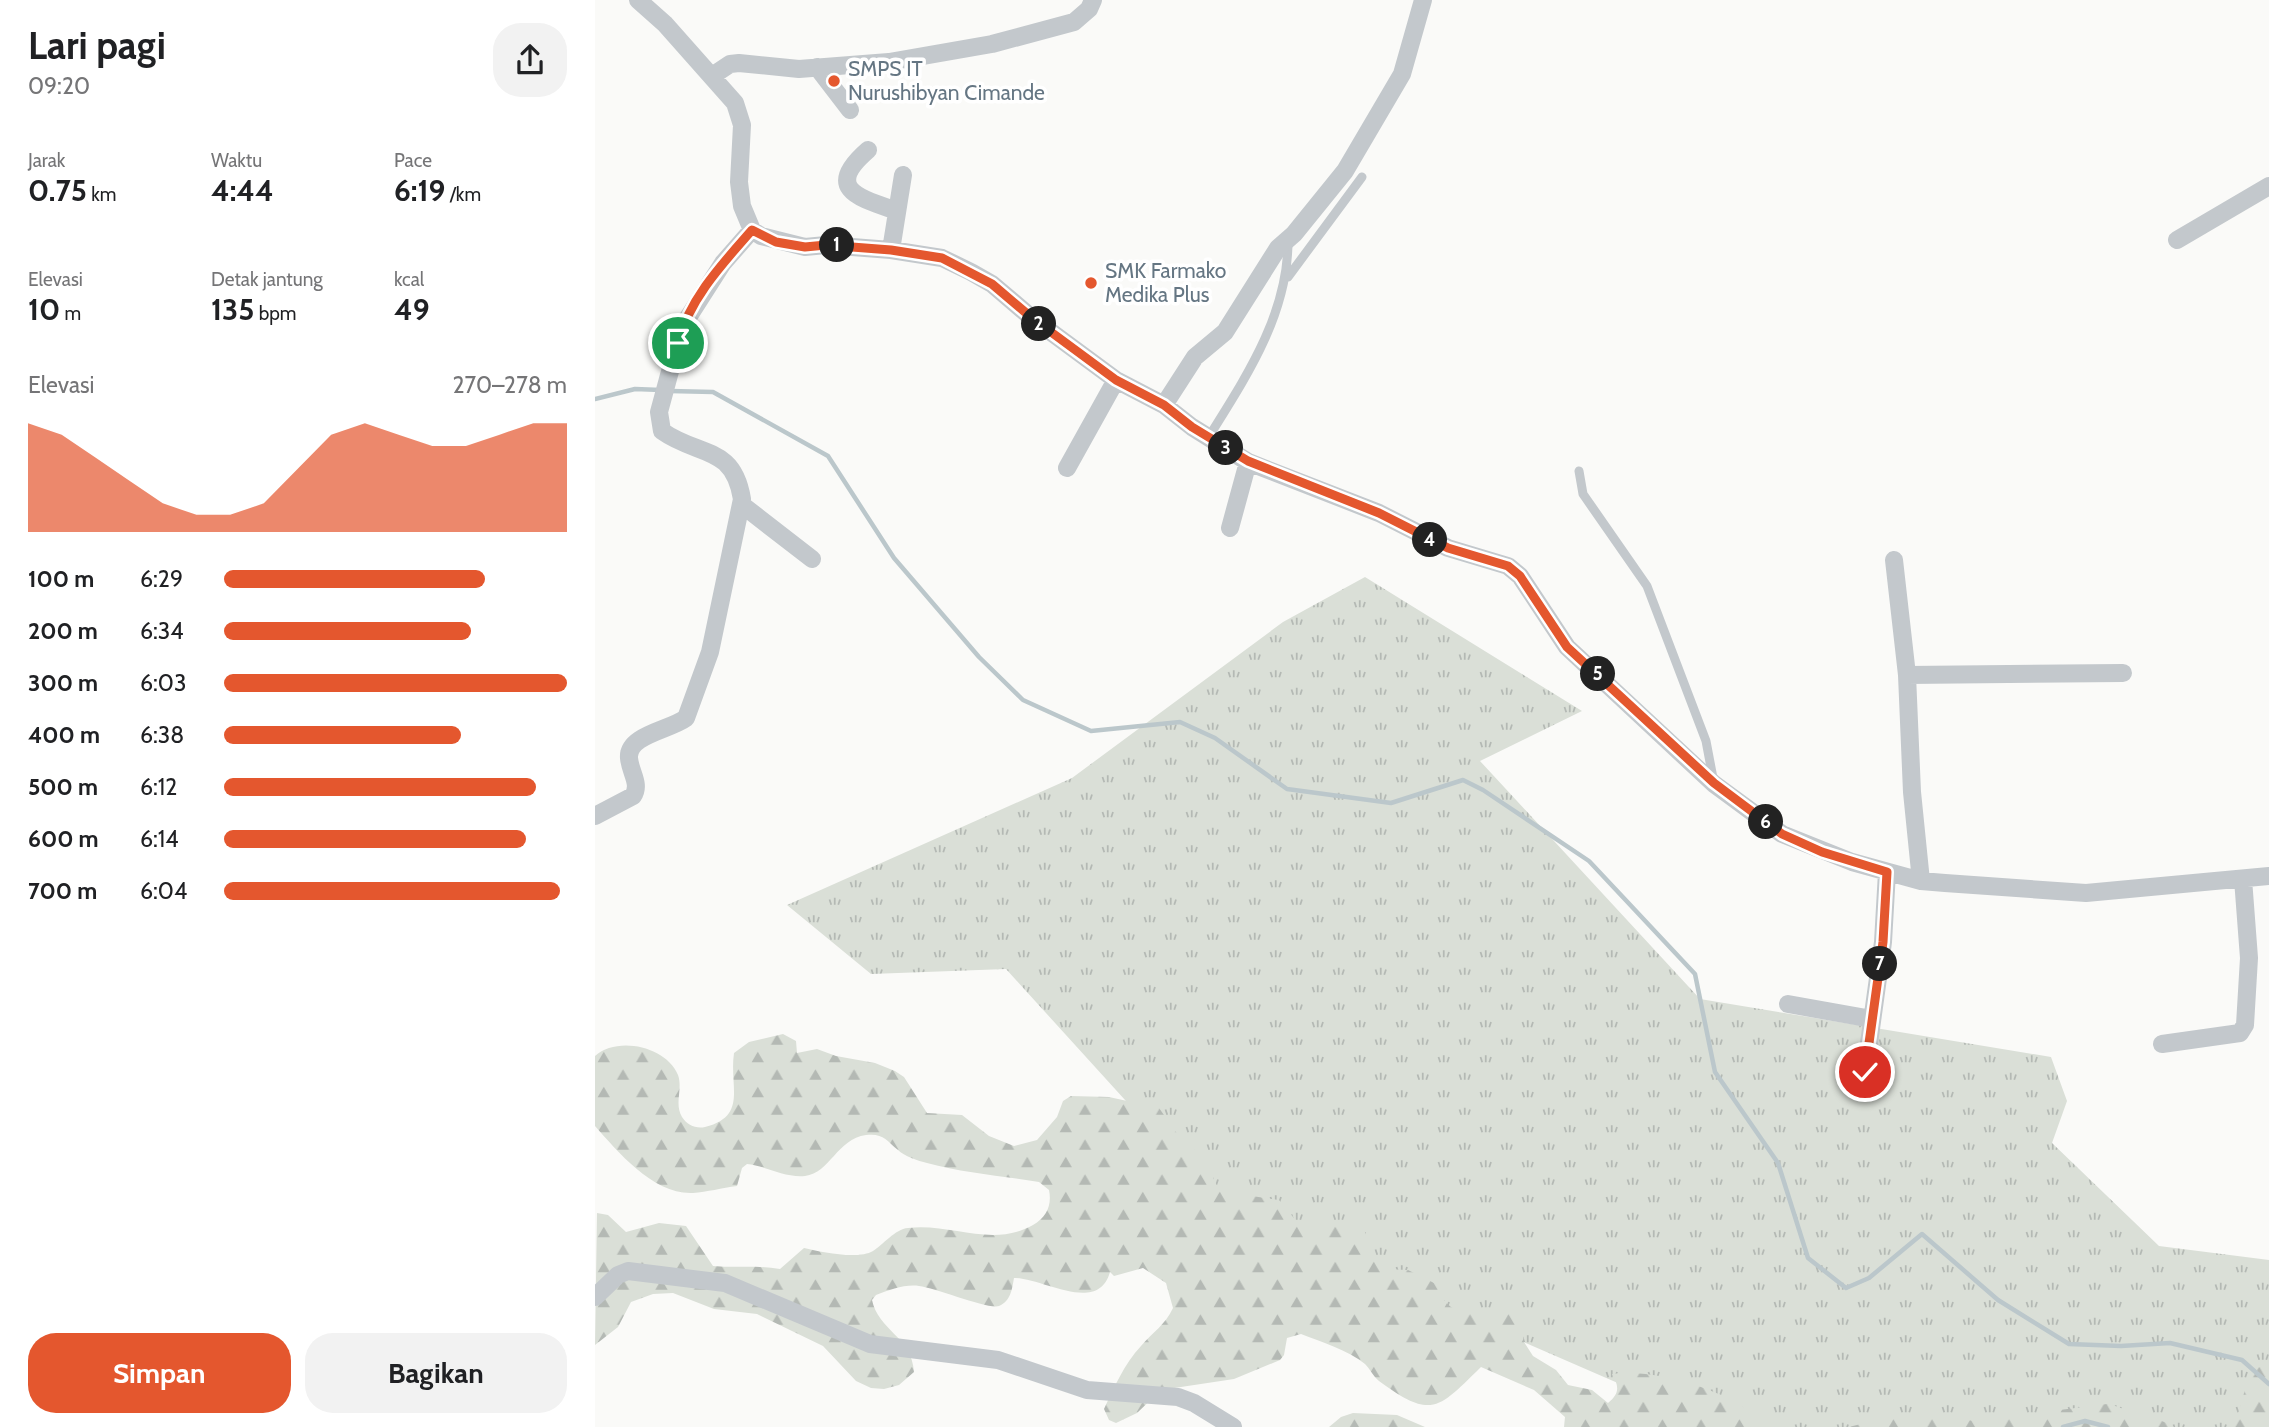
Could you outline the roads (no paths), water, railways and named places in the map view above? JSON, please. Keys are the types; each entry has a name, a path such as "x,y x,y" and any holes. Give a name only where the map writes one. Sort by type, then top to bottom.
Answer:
{"street":[{"path":"638,0 665,24 712,76 740,115 739,182 742,206 752,230 776,242 805,247 826,245 891,250 942,258 992,284 1032,318 1116,380 1164,405 1208,438 1248,461 1379,513 1448,548 1508,566 1520,576 1567,647 1714,783 1782,834 1822,852 1921,881 2086,893 2269,876"},
{"path":"712,76 730,64 739,63 817,67 928,57 992,44 1074,22 1089,9 1093,0"},
{"path":"1164,405 1195,356 1225,332 1278,248 1288,240 1345,171 1405,65 1423,0"},
{"path":"817,67 850,110"},
{"path":"868,150 848,171 846,181 850,190 862,199 897,211"},
{"path":"891,250 903,176"},
{"path":"2178,240 2269,186"},
{"path":"595,816 628,801 636,792 629,758 631,748 637,741 679,723 689,711 710,652 741,504 740,486 730,466 717,454 672,438 662,431 659,412 682,327 689,313 723,263 752,230"},
{"path":"1067,468 1116,380"},
{"path":"1230,528 1248,461"},
{"path":"741,504 812,559"},
{"path":"1894,560 1907,675 1912,792 1921,881"},
{"path":"1907,675 2123,673"},
{"path":"1865,1072 1883,942 1887,872"},
{"path":"2162,1044 2240,1033 2243,1029 2247,1018 2249,958 2243,879"},
{"path":"1788,1004 1872,1020"},
{"path":"595,1297 618,1275 628,1271 725,1283 870,1343 998,1360 1087,1390 1178,1397 1194,1403 1233,1427"}],"lane":[{"path":"1286,278 1361,177"},
{"path":"1208,438 1249,372 1278,310 1286,278 1288,240"},
{"path":"1579,471 1583,494 1647,586 1706,741 1714,783"}],"waterway":[{"path":"595,399 635,389 661,390"},
{"path":"670,391 713,392 828,456 894,558 979,657 1023,700 1091,731 1180,722 1215,738 1287,789 1391,803 1463,780 1483,790 1589,861 1695,974 1715,1072 1778,1163 1808,1258 1846,1288 1869,1278 1922,1234 1998,1300 2069,1344 2121,1346 2170,1343 2242,1360 2269,1384"},
{"path":"2063,1427 2085,1421 2108,1427"}],"place":[{"name":"SMPS IT Nurushibyan Cimande","path":"834,81"},
{"name":"SMK Farmako Medika Plus","path":"1091,283"}]}
